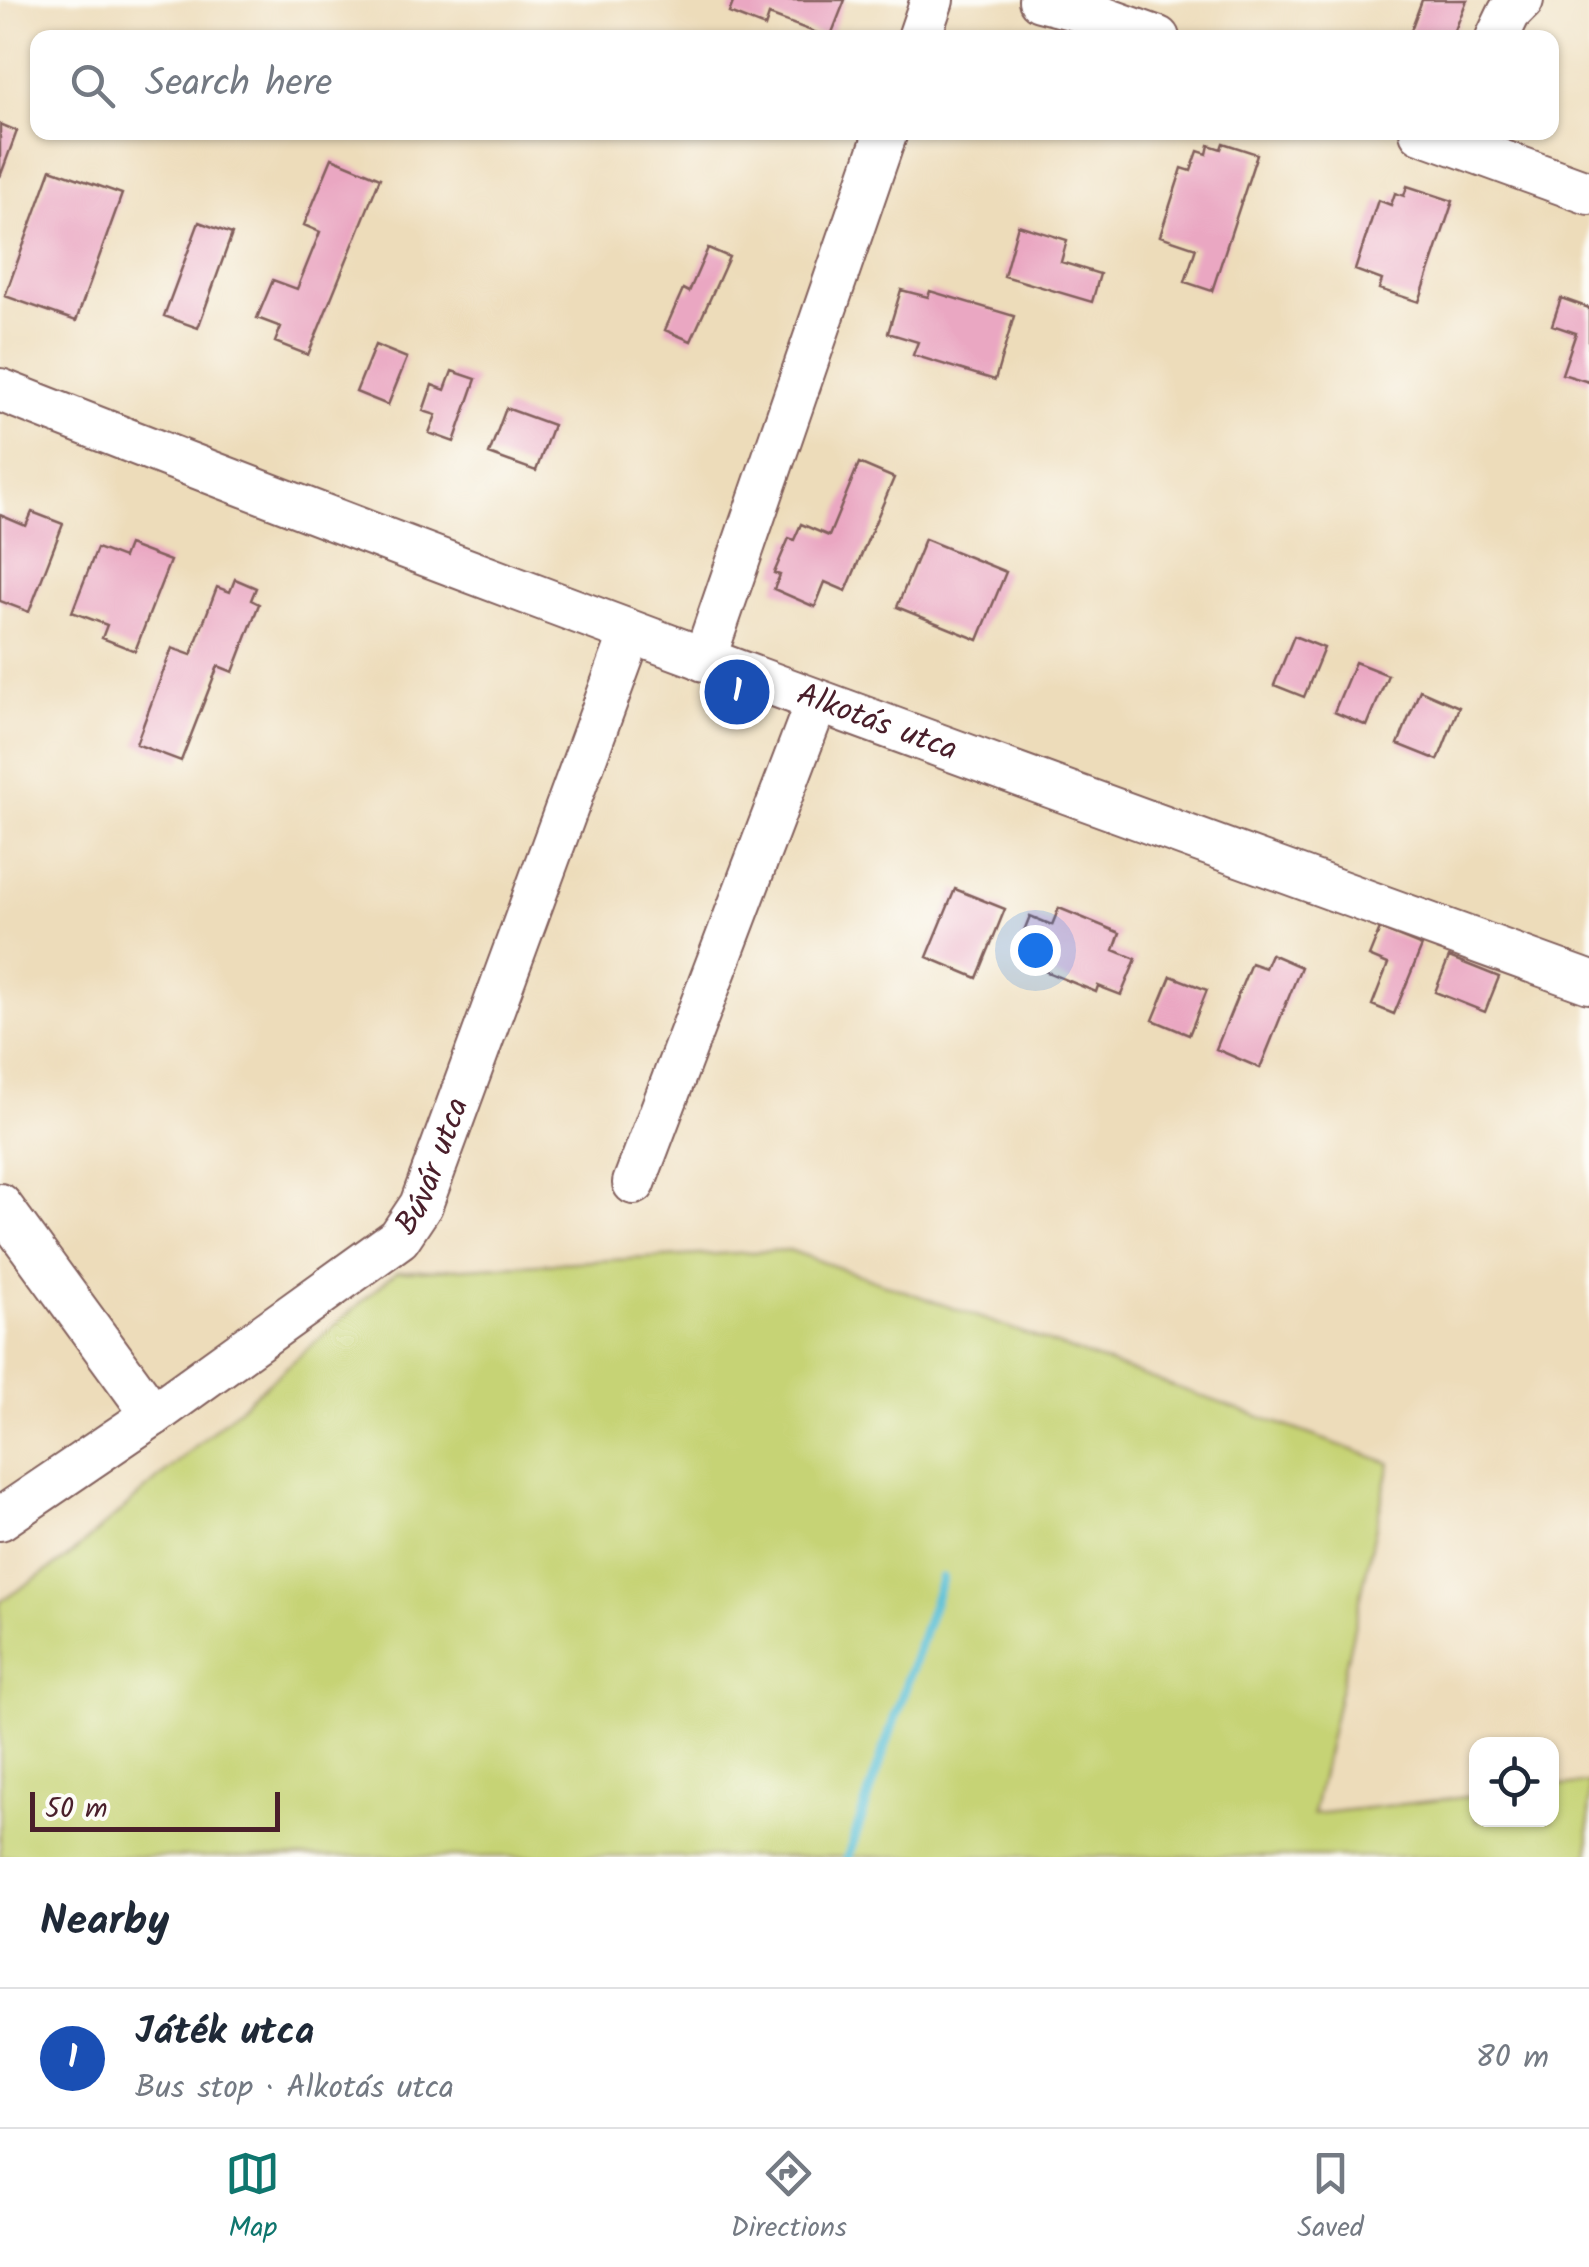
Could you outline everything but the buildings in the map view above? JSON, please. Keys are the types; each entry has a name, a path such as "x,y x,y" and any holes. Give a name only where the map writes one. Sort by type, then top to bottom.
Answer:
{"street":[{"path":"922,30 932,0"},
{"path":"1040,0 1136,30"},
{"path":"1501,30 1509,13 1522,0"},
{"path":"704,660 883,140"},
{"path":"1453,140 1589,193"},
{"name":"Alkotás utca","path":"0,390 704,660 1589,982"},
{"name":"Búvár utca","path":"0,1520 399,1238 421,1205 632,633"},
{"path":"634,1183 817,701"},
{"path":"0,1205 153,1415"}],"green space":[{"path":"789,1250 1390,1463 1313,1814 1469,1797 1469,1827 1559,1827 1559,1786 1589,1783 1589,1857 0,1857 0,1602 68,1557 396,1272"}],"waterway":[{"path":"848,1857 942,1578"}],"place":[{"name":"Játék utca","path":"737,692"}]}
